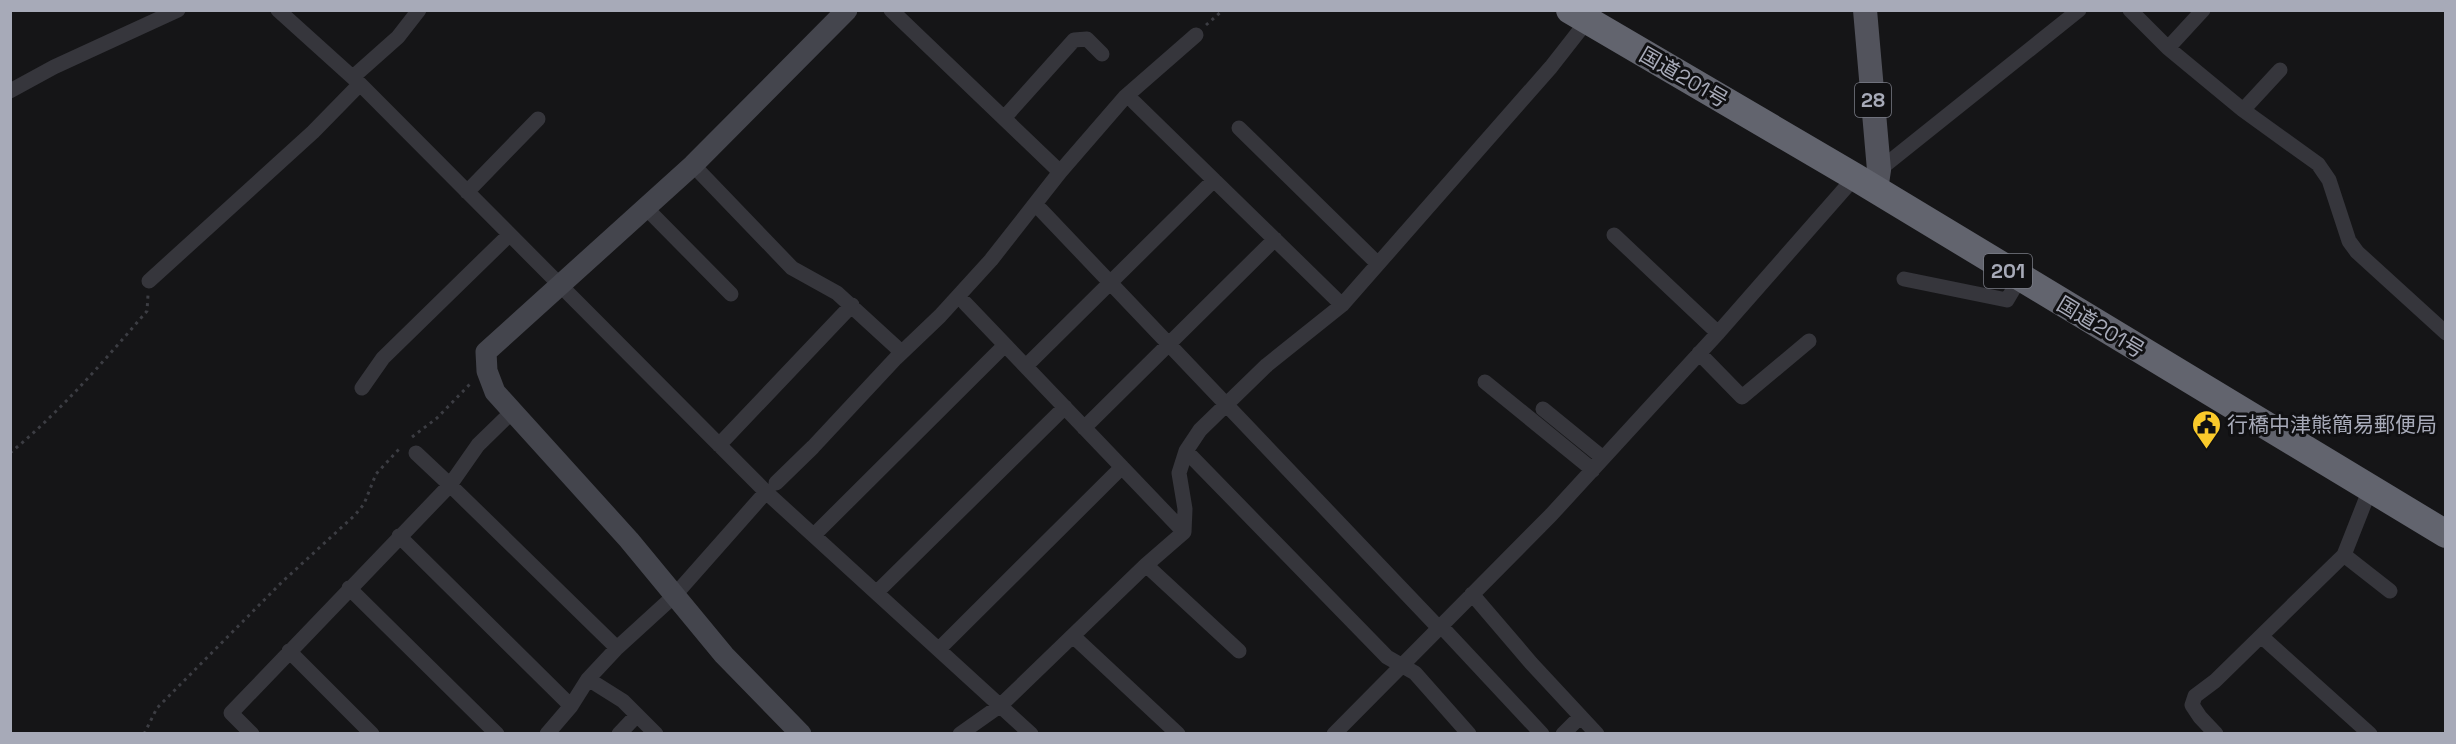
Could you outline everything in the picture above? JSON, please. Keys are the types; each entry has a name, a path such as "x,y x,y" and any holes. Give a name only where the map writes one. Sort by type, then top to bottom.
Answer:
{"highway":[{"name":"国道201号","path":"1579,16 1870,179 2020,278 2445,534"}],"main road":[{"name":"28","path":"1865,10 1870,179"}],"street":[{"path":"10,91 54,67 178,10"},
{"path":"278,10 284,18 356,80 719,445 771,487 815,534 1031,734"},
{"path":"149,281 313,132 356,80 398,37 419,10"},
{"path":"801,734 724,655 629,540 495,392 487,371 486,352 693,165 847,10"},
{"path":"891,10 1060,172"},
{"path":"1334,734 1551,515 1699,353 1870,179 2079,10"},
{"path":"2130,10 2168,48 2243,110 2318,164 2329,180 2349,241 2357,252 2445,333"},
{"path":"2168,48 2203,10"},
{"path":"960,734 1001,705 1146,565 1184,532 1185,509 1179,473 1186,451 1200,430 1267,365 1342,305 1543,76 1579,16"},
{"path":"547,734 571,706 588,679 617,648 674,596 771,487 940,316 991,260 1060,172 1125,97 1196,35"},
{"path":"1004,118 1074,40 1087,39 1102,54"},
{"path":"2243,110 2280,70"},
{"path":"1134,102 1342,305"},
{"path":"467,192 538,119"},
{"path":"1239,128 1377,263"},
{"path":"693,165 792,268 837,293 896,347"},
{"path":"1026,366 1214,180"},
{"path":"646,208 731,294"},
{"path":"1041,210 1542,734"},
{"path":"362,388 383,358 510,235"},
{"path":"1614,235 1718,333"},
{"path":"1084,428 1275,239"},
{"path":"1904,279 2007,300 2020,278"},
{"path":"965,303 1184,532"},
{"path":"719,445 852,305"},
{"path":"1699,353 1742,397 1809,341"},
{"path":"815,534 1004,346"},
{"path":"1485,382 1598,464"},
{"path":"877,592 1065,407"},
{"path":"1543,410 1598,464"},
{"path":"252,734 231,712 450,485 477,445 513,411"},
{"path":"1186,451 1387,657 1414,673 1469,734"},
{"path":"416,453 617,648"},
{"path":"939,649 1122,467"},
{"path":"2216,734 2192,705 2195,696 2215,681 2344,555 2370,489"},
{"path":"399,536 571,706"},
{"path":"2344,555 2390,591"},
{"path":"1146,565 1239,651"},
{"path":"349,588 496,734"},
{"path":"1472,594 1597,734"},
{"path":"1073,636 1179,734"},
{"path":"2261,636 2370,734"},
{"path":"289,651 372,734"},
{"path":"588,679 622,701 656,734"},
{"path":"619,734 636,714"},
{"path":"1563,734 1580,717"}],"path":[{"path":"1196,35 1222,10"},
{"path":"10,453 37,431 74,394 147,311 149,281"},
{"path":"144,734 158,708 282,582 355,515 364,504 376,474 407,440 437,418 475,379 487,371"}],"place":[{"name":"行橋中津熊簡易郵便局","path":"2206,450"}]}
